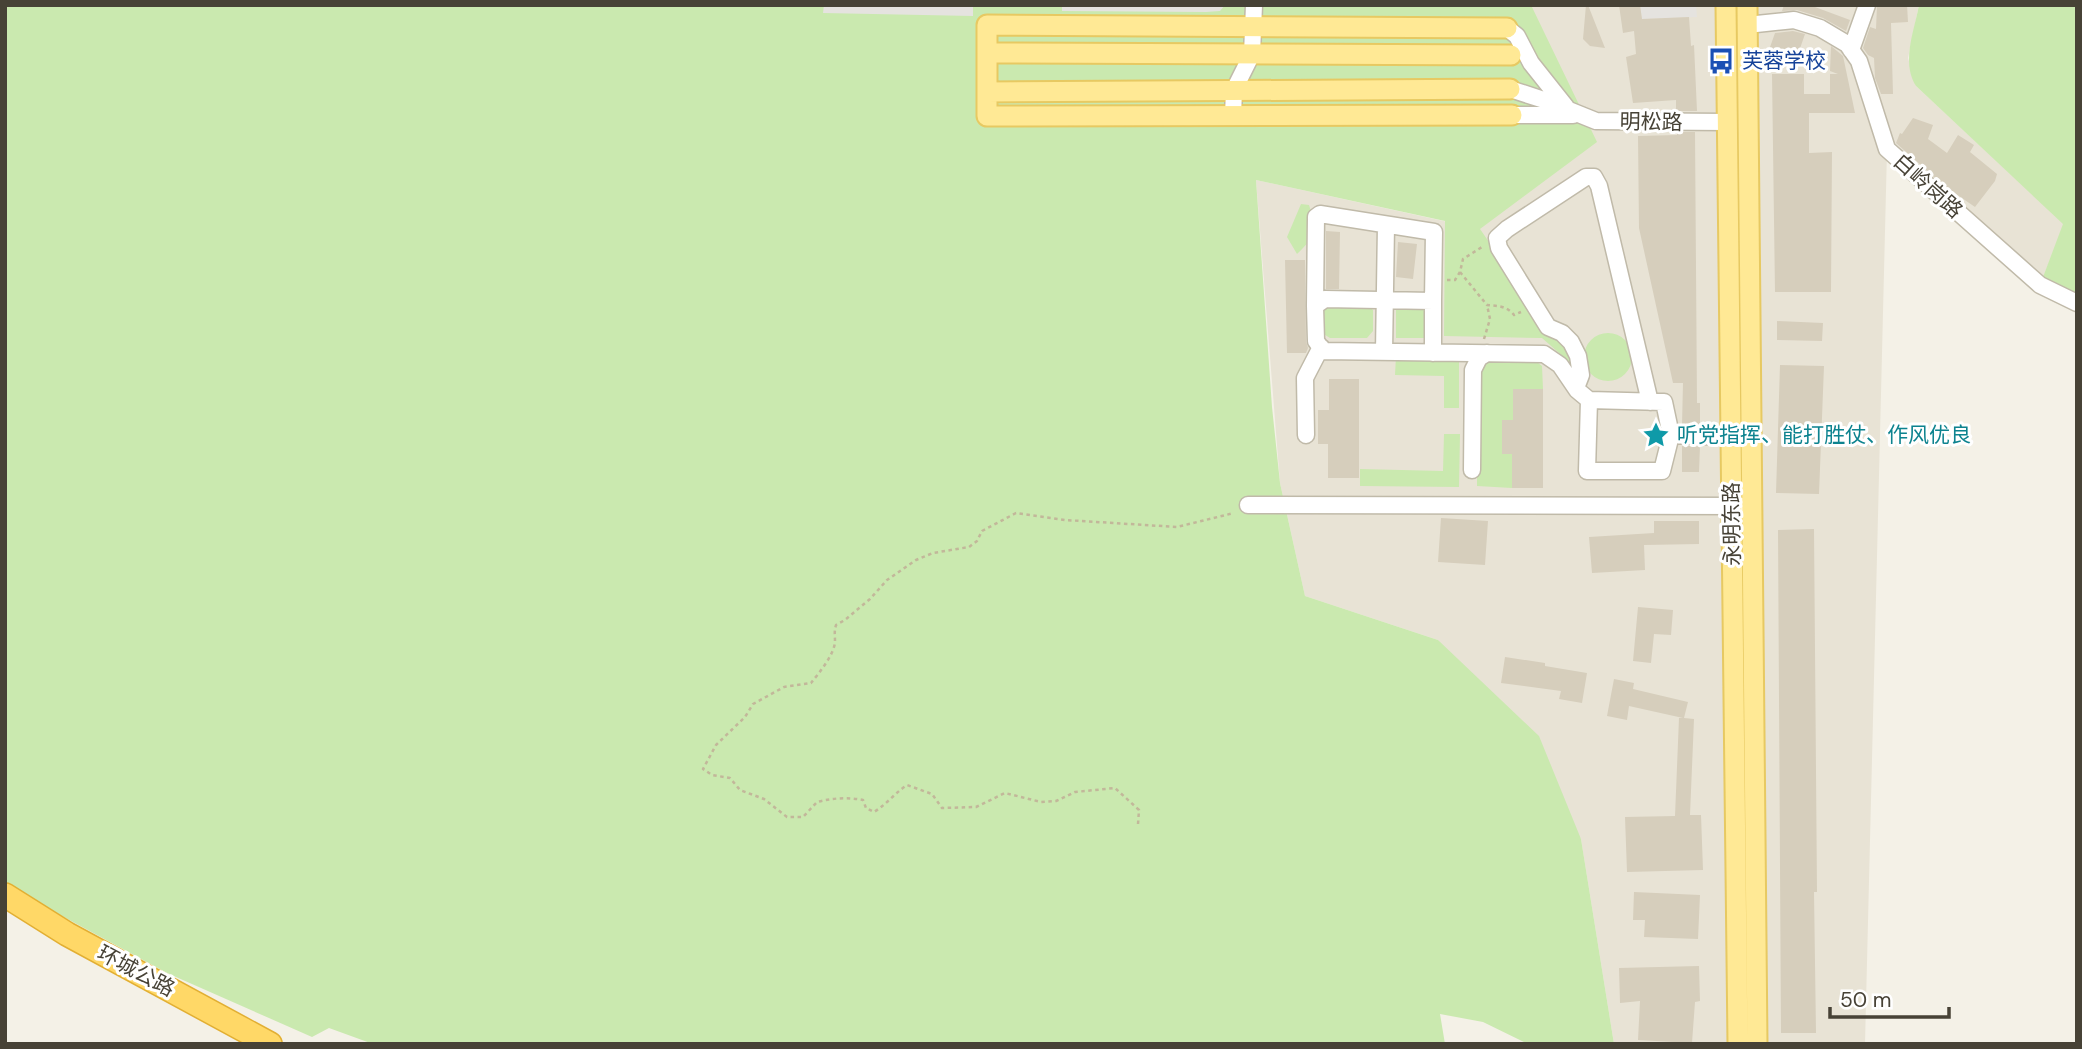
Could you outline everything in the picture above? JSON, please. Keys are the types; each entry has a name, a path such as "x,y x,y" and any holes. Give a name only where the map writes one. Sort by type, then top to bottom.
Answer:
{"highway":[{"name":"环城公路","path":"5,895 67,934 270,1044"}],"main road":[{"name":"永明东路","path":"1726,5 1731,436 1742,506 1757,1044"},
{"name":"永明东路","path":"1738,1044 1747,5"},
{"path":"1507,28 987,25 987,53 997,92 987,116 1512,115"},
{"path":"1054,26 1147,54"},
{"path":"1440,28 1456,55"},
{"path":"987,53 1511,55"},
{"path":"997,92 1510,89"},
{"path":"997,92 1037,98 1085,116"}],"street":[{"path":"1233,116 1234,90 1252,54 1254,5"},
{"path":"1851,50 1867,5"},
{"name":"白岭岗路","path":"1747,25 1794,20 1820,28 1847,44 1859,61 1887,149 2040,285 2077,303"},
{"path":"1507,28 1517,36 1535,69"},
{"path":"1511,55 1523,58 1535,69 1573,113"},
{"name":"明松路","path":"1510,89 1596,121 1727,122"},
{"name":"明松路","path":"1512,115 1573,113"},
{"path":"1576,388 1581,374 1578,356 1571,342 1562,333 1548,327 1499,248 1497,238 1586,177 1594,177 1599,186 1650,401"},
{"path":"1433,353 1434,232 1320,214 1316,217 1316,341 1323,351 1433,353 1544,354 1560,365 1588,400 1664,402 1671,435 1661,471 1587,471 1588,400"},
{"path":"1384,352 1386,225"},
{"path":"1315,306 1325,299 1433,301"},
{"path":"1306,435 1306,378 1321,347"},
{"path":"1472,470 1473,370 1483,353"},
{"path":"1671,435 1731,436"},
{"path":"1248,505 1742,506"}],"path":[{"path":"1433,281 1455,280 1463,259 1493,238 1497,238"},
{"path":"1460,272 1487,305 1490,318 1483,353"},
{"path":"1487,305 1500,306 1511,311 1514,316 1532,303"},
{"path":"1138,824 1139,810 1115,788 1107,787 1075,792 1056,801 1041,802 1005,793 976,807 942,808 932,794 907,785 874,812 866,808 863,800 843,798 817,802 803,817 795,819 787,817 756,795 740,790 730,778 712,775 704,769 716,745 745,717 753,704 784,687 811,683 831,652 836,625 870,599 895,574 924,556 969,547 982,531 1016,513 1065,520 1177,527 1236,512 1248,505"}],"shaded area":[{"path":"824,5 973,5 973,16 823,13"},
{"path":"1062,5 1225,5 1220,11 1206,12 1062,11"},
{"path":"1530,5 1919,5 1908,58 1916,86 2064,224 2040,285 1887,150 1865,1044 1614,1044 1581,839 1438,640 1305,596 1280,483 1256,180 1480,229"},
{"path":"1640,5 1696,5 1697,17 1642,19"}],"green space":[{"path":"5,5 1531,5 1597,142 1480,229 1536,310 1562,333 1575,367 1542,338 1444,336 1445,221 1256,180 1272,407 1280,483 1305,596 1438,640 1539,736 1581,839 1614,1044 1528,1044 1483,1022 1440,1014 1445,1044 373,1044 329,1028 312,1037 167,973 16,891 5,882"},
{"path":"1919,5 2077,5 2077,303 2040,285 2063,224 1916,86 1909,67 1909,57"},
{"path":"1301,204 1309,205 1314,227 1308,242 1297,254 1287,237"},
{"path":"1328,303 1365,304 1373,310 1373,331 1367,338 1330,338 1322,333 1322,310"},
{"path":"1396,304 1428,304 1428,338 1396,338"},
{"path":"1608,333 1625,340 1632,357 1625,374 1608,381 1591,374 1584,357 1591,340"},
{"path":"1396,356 1459,356 1459,408 1444,408 1444,376 1395,375"},
{"path":"1487,356 1533,359 1542,366 1543,389 1513,389 1513,420 1502,420 1502,454 1512,454 1512,488 1477,486 1477,378"},
{"path":"1444,434 1460,434 1459,487 1360,486 1360,469 1443,471"}],"building":[{"path":"1586,5 1605,48 1590,46 1583,39"},
{"path":"1619,5 1640,5 1642,19 1689,17 1691,46 1694,45 1697,111 1676,111 1676,100 1633,103 1626,57 1636,54 1634,31 1623,33"},
{"path":"1784,5 1815,5 1850,20 1846,31 1823,18 1797,10 1782,11"},
{"path":"1877,5 1907,5 1908,22 1891,23 1893,94 1881,94 1875,78 1874,58 1863,48 1870,27 1876,29"},
{"path":"1793,31 1805,34 1796,60 1769,50 1775,33"},
{"path":"1831,46 1843,56 1855,113 1809,113 1809,153 1832,152 1831,292 1775,292 1772,74 1804,74 1804,94 1830,94 1830,74 1838,74 1830,71"},
{"path":"1913,118 1933,125 1928,139 1947,153 1958,135 1974,145 1970,152 1997,174 1995,181 1975,207 1943,185 1896,143 1900,133 1902,134"},
{"path":"1677,132 1695,132 1697,403 1700,403 1700,425 1682,425 1683,383 1673,383 1639,228 1638,136 1677,135"},
{"path":"1326,231 1340,232 1339,289 1326,289"},
{"path":"1398,242 1417,244 1413,279 1396,277"},
{"path":"1285,260 1305,260 1306,353 1287,353"},
{"path":"1777,321 1823,323 1822,341 1777,340"},
{"path":"1780,365 1824,366 1819,494 1776,493"},
{"path":"1329,379 1359,379 1359,478 1328,478 1328,444 1318,444 1318,410 1329,410"},
{"path":"1513,389 1543,389 1543,488 1512,488 1512,454 1502,454 1502,420 1513,420"},
{"path":"1682,446 1700,446 1699,472 1682,472"},
{"path":"1441,518 1488,521 1485,565 1438,562"},
{"path":"1654,521 1699,521 1699,544 1644,545 1645,570 1592,573 1589,537 1654,533"},
{"path":"1814,529 1816,1033 1781,1033 1778,530"},
{"path":"1638,607 1673,610 1671,635 1654,634 1651,663 1633,661"},
{"path":"1505,657 1587,673 1582,703 1559,699 1561,691 1501,683"},
{"path":"1614,679 1634,683 1633,689 1688,702 1684,718 1694,719 1690,815 1701,815 1703,870 1627,872 1625,817 1675,816 1679,718 1683,718 1629,706 1627,720 1607,716"},
{"path":"1634,892 1700,895 1698,939 1644,937 1645,920 1633,920"},
{"path":"1699,966 1700,1001 1695,1002 1692,1043 1638,1040 1640,1001 1620,1003 1619,968"}],"place":[{"name":"芙蓉学校","path":"1721,61"},
{"name":"听党指挥、能打胜仗、作风优良","path":"1656,435"}]}
